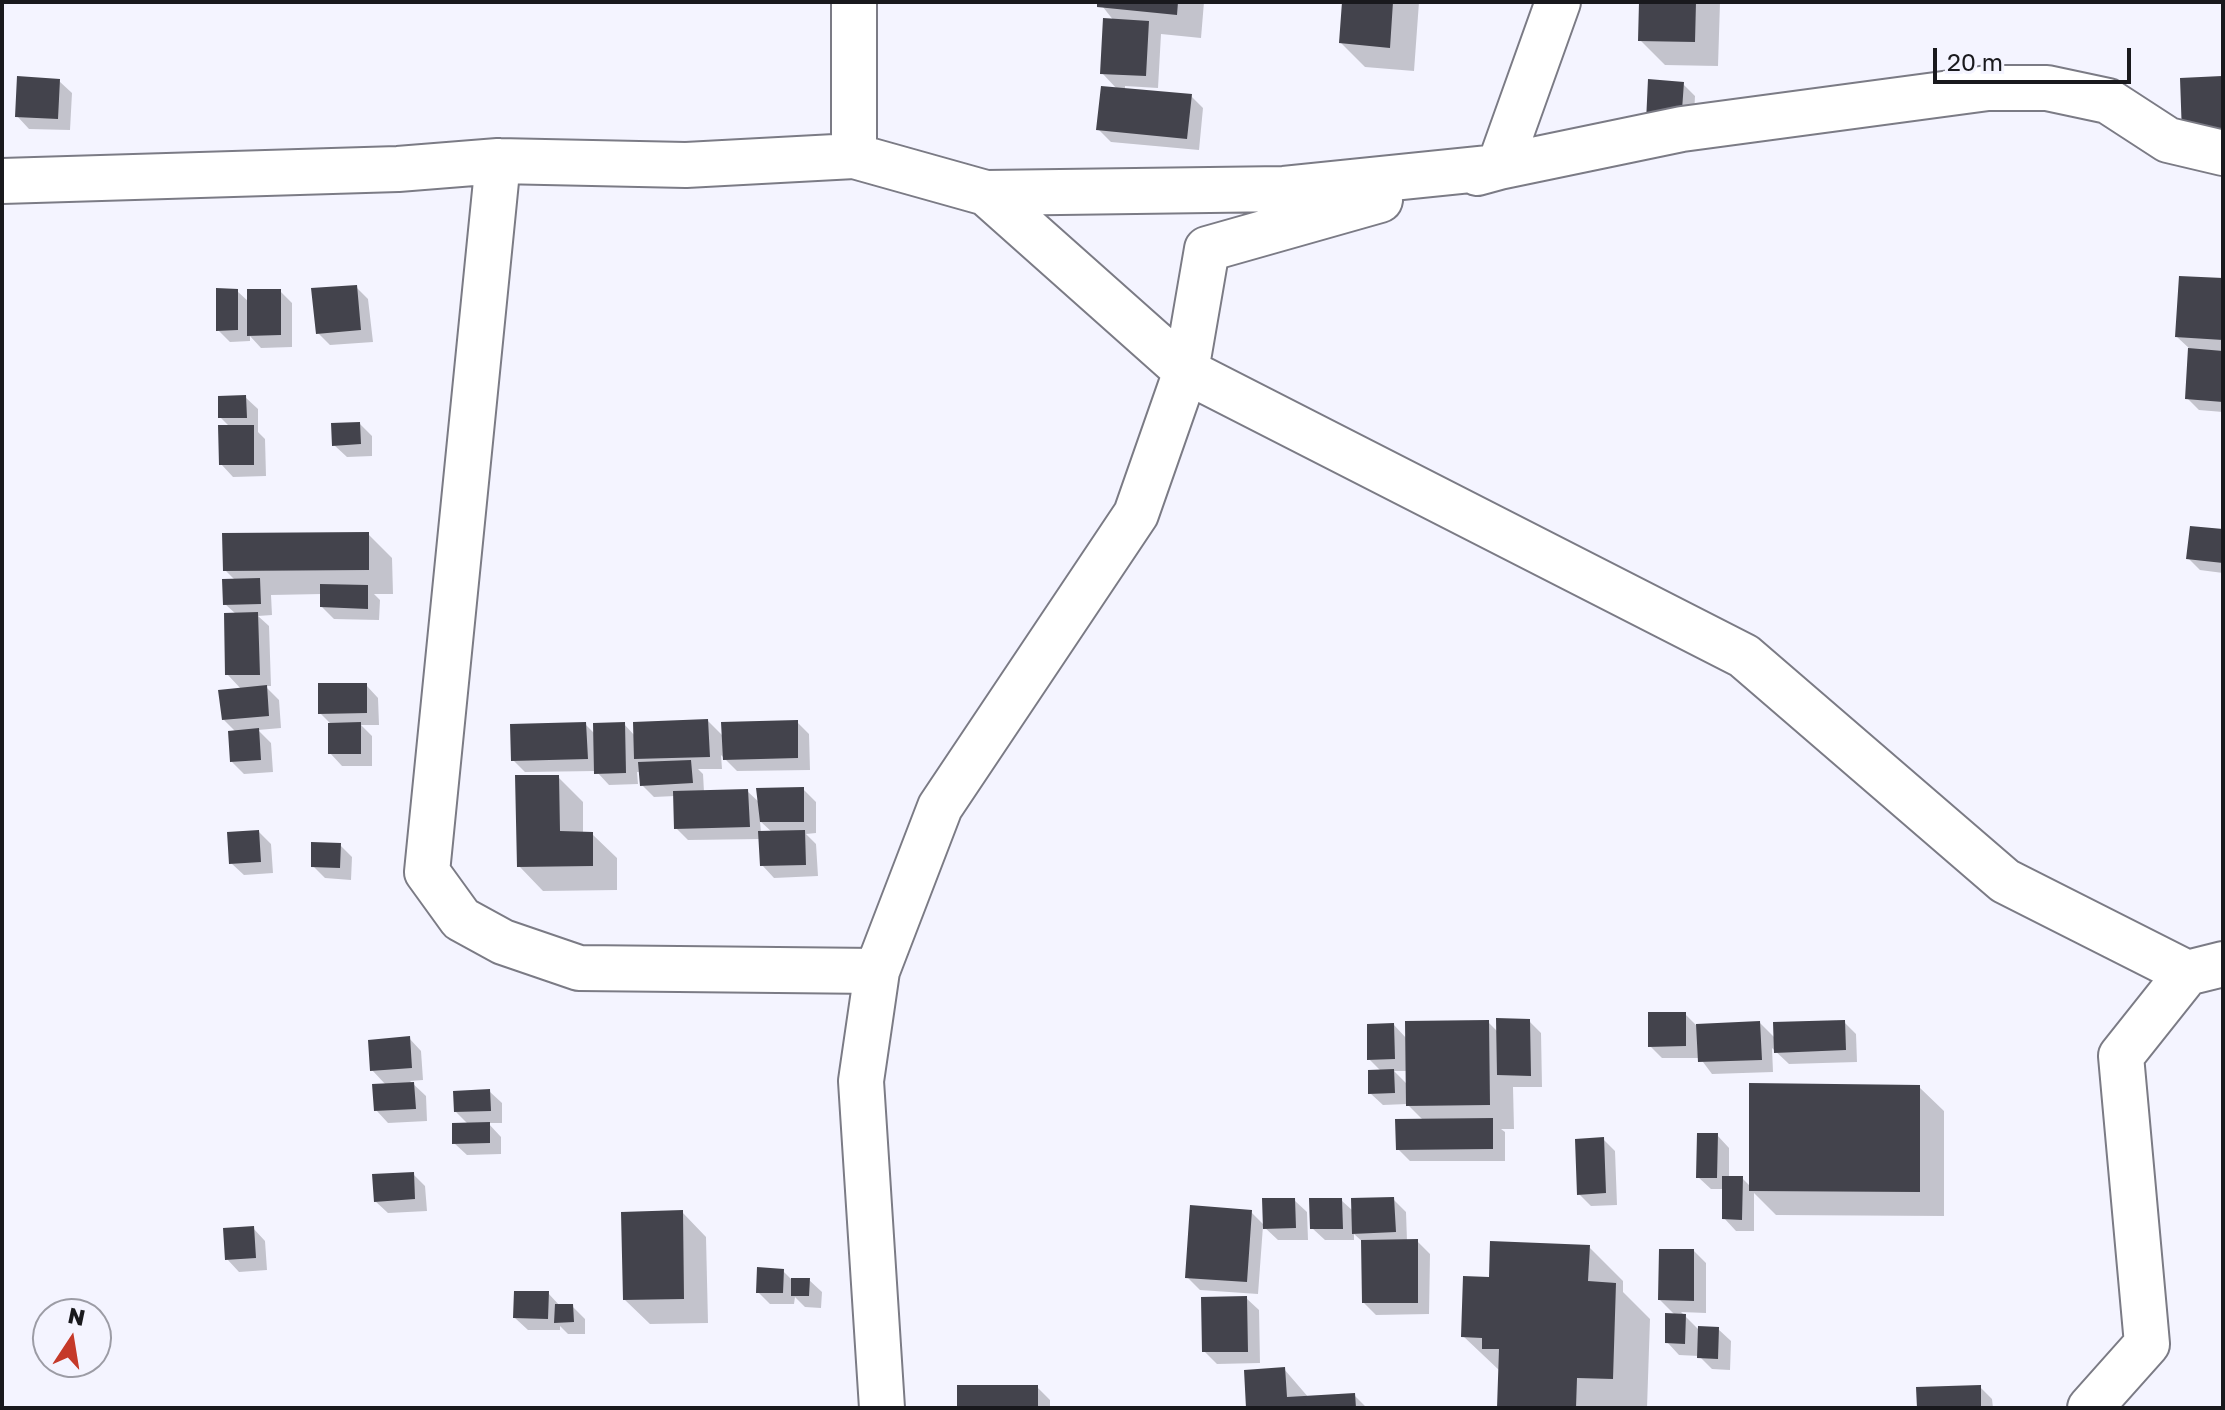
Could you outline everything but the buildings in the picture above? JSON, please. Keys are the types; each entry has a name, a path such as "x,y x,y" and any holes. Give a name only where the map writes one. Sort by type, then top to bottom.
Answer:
{"street":[{"path":"854,2 854,156"},
{"path":"1499,167 1558,2"},
{"path":"882,1408 861,1081 877,971 940,807 1136,514 1186,371 1207,249 1499,167 1682,129 1988,88 2047,88 2108,101 2168,140 2223,153"},
{"path":"2,181 398,169 498,161 686,165 854,156 986,193 1284,189 1499,167"},
{"path":"498,161 427,872 461,919 503,942 579,968 877,971"},
{"path":"986,193 1186,371 1744,656 2005,881 2205,969 2121,1056 2147,1344 2090,1408"}]}
